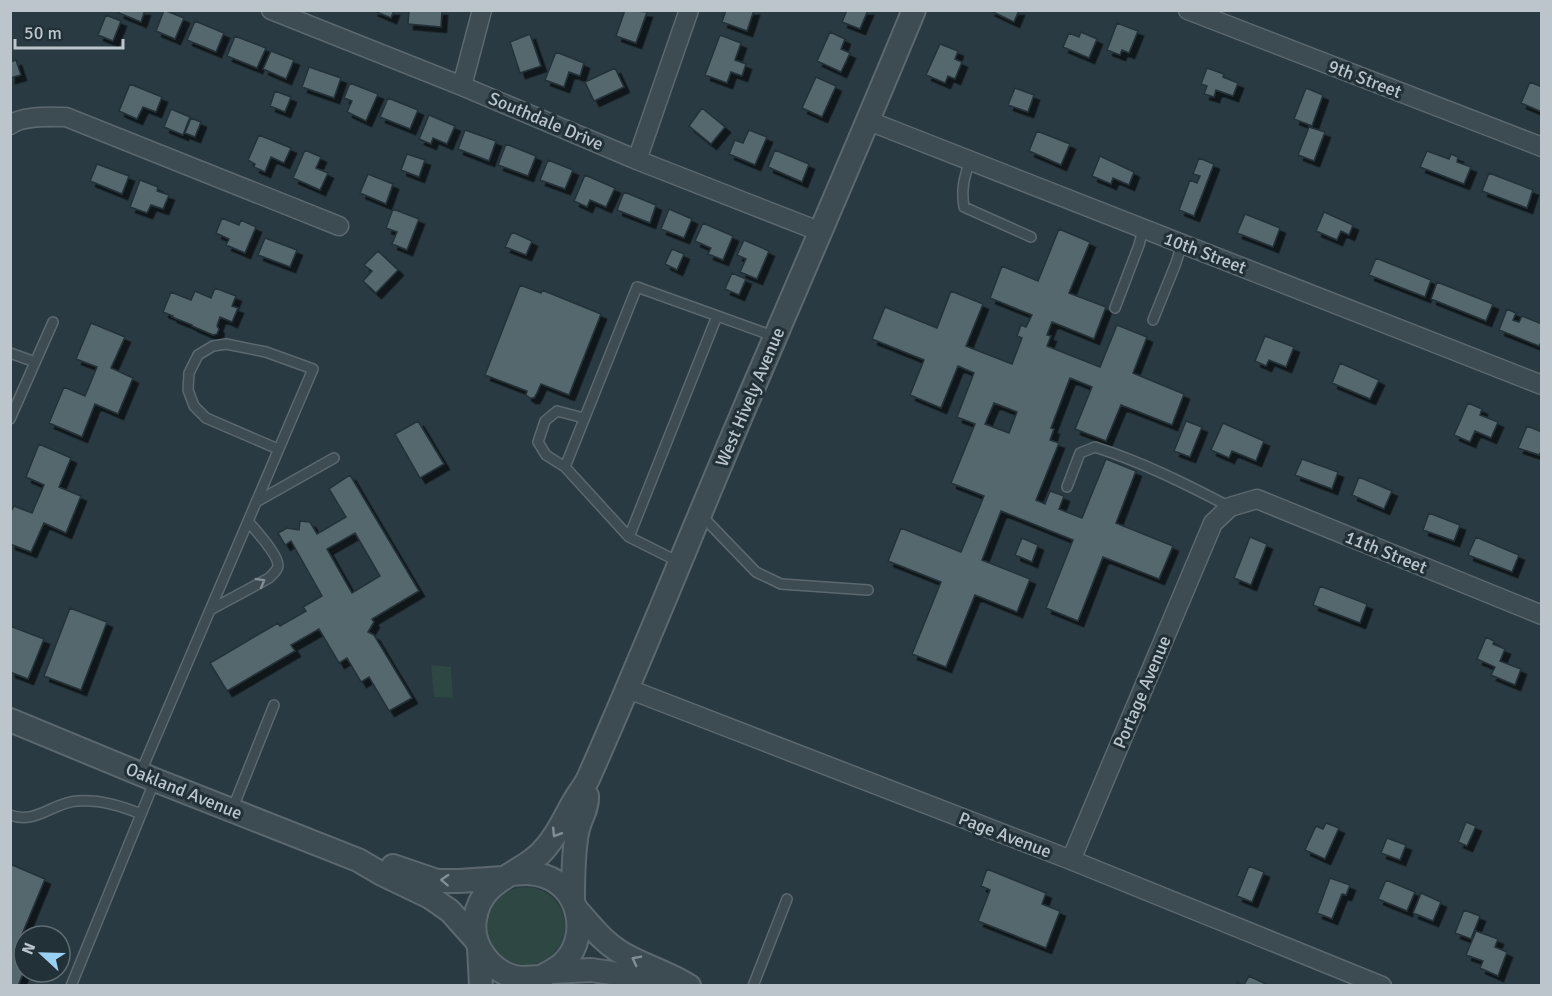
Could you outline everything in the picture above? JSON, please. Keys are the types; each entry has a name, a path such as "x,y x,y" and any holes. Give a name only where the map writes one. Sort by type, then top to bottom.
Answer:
{"street":[{"name":"Southdale Drive","path":"271,10 462,86 637,160 820,232"},
{"path":"462,86 482,10"},
{"path":"637,160 689,10"},
{"name":"West Hively Avenue","path":"586,783 869,121 914,10"},
{"name":"9th Street","path":"1188,10 1542,147"},
{"path":"10,125 14,122 40,117 66,117 339,226"},
{"name":"10th Street","path":"869,121 1542,385"},
{"name":"11th Street","path":"1230,507 1257,499 1542,615"},
{"name":"Portage Avenue","path":"1071,860 1213,523 1230,507"},
{"name":"Page Avenue","path":"626,688 1071,860 1382,986"},
{"name":"Oakland Avenue","path":"10,720 358,860 430,897 450,911 477,944"},
{"path":"481,986 474,921 478,904 489,888 529,864 547,848 586,783"},
{"path":"539,978 566,960 575,945 579,928 575,905 574,855 578,830 587,802 586,783"},
{"name":"Oakland Avenue","path":"358,860 386,864 437,880 459,881 508,876"},
{"path":"508,876 530,872 547,876 561,886 600,937 617,951 678,978 689,986"},
{"path":"477,944 489,963 504,973 521,978 539,978 591,970 612,973 657,986"}],"lane":[{"path":"970,161 962,194 964,207 1031,237"},
{"path":"1115,308 1143,229"},
{"path":"1153,320 1182,244"},
{"path":"565,467 637,287 776,337"},
{"path":"629,537 717,315"},
{"path":"10,419 53,322"},
{"path":"71,986 141,814 148,777 210,610 279,449 313,369 266,352 226,344 213,346 198,356 189,373 188,390 194,406 206,418 279,449"},
{"path":"10,353 35,362"},
{"path":"584,418 557,411 545,421 538,442 546,455 565,467 629,537 680,562"},
{"path":"1068,487 1080,453 1095,447 1120,455 1184,483 1230,507"},
{"path":"256,502 334,458"},
{"path":"700,514 756,572 781,584 868,590"},
{"path":"210,610 269,578 276,571 278,564 276,556 248,521"},
{"path":"231,810 274,705"},
{"path":"10,815 30,818 76,800 125,807 141,814"},
{"path":"753,986 787,899"}],"green space":[{"path":"431,665 451,667 453,698 434,697"},
{"path":"526,887 541,890 554,898 562,911 565,926 562,941 554,954 541,962 526,965 511,962 498,954 490,941 487,926 490,911 498,898 511,890"}],"building":[{"path":"119,10 145,10 141,22 119,13"},
{"path":"164,10 184,18 175,39 156,31"},
{"path":"372,10 394,10 391,18"},
{"path":"409,10 442,10 441,27 408,24"},
{"path":"625,10 647,12 636,43 616,36"},
{"path":"726,10 754,10 747,31 722,22"},
{"path":"847,10 868,10 860,29 842,22"},
{"path":"989,10 1019,10 1014,22"},
{"path":"106,15 121,21 113,41 98,35"},
{"path":"195,21 224,33 216,52 187,40"},
{"path":"1117,23 1138,31 1129,53 1122,50 1120,55 1107,50"},
{"path":"830,32 845,39 841,49 850,53 841,72 817,61"},
{"path":"1081,32 1097,39 1089,58 1063,47 1069,33 1079,37"},
{"path":"530,34 541,66 520,73 510,42"},
{"path":"720,35 741,43 735,60 746,64 742,76 731,72 727,83 705,75"},
{"path":"235,36 266,48 257,68 227,56"},
{"path":"940,44 958,51 955,59 962,62 955,79 948,76 945,83 926,75"},
{"path":"271,51 294,60 286,79 263,69"},
{"path":"556,52 584,63 580,76 569,72 564,87 545,80"},
{"path":"16,60 21,75 10,78 10,62"},
{"path":"309,67 341,78 334,98 302,87"},
{"path":"615,68 624,87 594,101 585,82"},
{"path":"1207,68 1224,74 1223,77 1238,83 1233,96 1216,90 1214,97 1204,94 1207,86 1201,84"},
{"path":"816,77 836,86 822,117 802,108"},
{"path":"1530,82 1542,87 1542,112 1521,103"},
{"path":"350,83 378,94 366,121 347,112 352,101 344,98"},
{"path":"130,84 162,97 156,112 143,107 137,119 119,111"},
{"path":"1015,88 1034,95 1028,112 1008,105"},
{"path":"1306,88 1323,95 1312,126 1294,119"},
{"path":"275,91 291,97 285,112 270,106"},
{"path":"388,98 418,110 410,129 380,117"},
{"path":"702,108 725,127 711,144 689,126"},
{"path":"171,109 190,117 183,135 164,127"},
{"path":"429,115 455,126 447,144 433,138 431,144 419,139"},
{"path":"191,118 201,122 195,137 185,133"},
{"path":"1309,127 1325,132 1314,161 1298,155"},
{"path":"465,130 496,141 489,161 458,149"},
{"path":"749,130 767,137 755,165 729,154 735,140 743,143"},
{"path":"1037,131 1070,144 1061,165 1029,151"},
{"path":"259,135 291,148 284,163 271,157 265,172 254,167 255,164 248,160"},
{"path":"506,144 536,156 528,176 498,165"},
{"path":"305,150 321,157 316,168 328,173 320,190 293,178"},
{"path":"775,150 809,164 802,182 768,167"},
{"path":"1427,151 1449,159 1451,154 1458,157 1457,162 1471,167 1464,184 1420,167"},
{"path":"407,154 425,160 419,177 401,170"},
{"path":"1100,156 1134,172 1129,185 1113,178 1111,184 1092,176"},
{"path":"1199,158 1214,164 1194,216 1179,210 1190,180 1197,183 1200,176 1193,174"},
{"path":"548,160 573,170 565,189 540,180"},
{"path":"97,164 129,176 122,194 90,181"},
{"path":"1489,173 1533,190 1527,208 1482,191"},
{"path":"368,174 393,184 386,204 360,193"},
{"path":"585,175 615,188 606,207 590,200 587,207 574,201"},
{"path":"140,180 158,187 157,191 169,195 163,209 151,205 147,213 130,207"},
{"path":"624,192 656,205 650,223 617,210"},
{"path":"393,209 419,219 407,250 392,244 397,232 386,228"},
{"path":"669,209 692,219 684,238 661,229"},
{"path":"1324,212 1353,225 1349,235 1341,231 1337,240 1316,231"},
{"path":"1245,214 1280,228 1273,247 1237,233"},
{"path":"222,218 239,225 241,220 256,227 245,253 226,245 229,239 216,233"},
{"path":"703,223 733,236 723,260 708,254 711,248 695,241"},
{"path":"1059,229 1090,242 1069,293 1106,307 1094,339 1052,322 1047,335 1051,336 1047,346 1100,367 1117,325 1147,337 1133,373 1184,394 1172,425 1121,405 1106,441 1075,429 1092,387 1070,378 1051,428 1054,429 1050,440 1059,443 1036,500 1045,504 1050,491 1064,496 1059,509 1082,518 1106,459 1136,471 1116,523 1173,546 1159,579 1103,557 1078,621 1046,608 1073,540 1001,511 982,560 1030,579 1017,612 975,595 946,667 912,654 941,582 888,561 901,528 961,552 984,496 951,483 975,424 957,417 974,373 958,366 941,408 910,395 924,360 872,339 885,307 937,328 951,291 983,304 966,346 1012,364 1022,338 1017,336 1021,325 1026,327 1032,315 990,298 1002,266 1038,281","holes":["994,403 1017,412 1009,433 985,424"]},
{"path":"512,232 532,241 526,255 505,247"},
{"path":"265,238 297,250 290,267 258,255"},
{"path":"744,240 769,251 757,279 740,272 746,259 737,255"},
{"path":"672,249 684,254 677,270 665,264"},
{"path":"378,251 398,270 376,293 363,281 372,271 364,265"},
{"path":"1376,258 1431,280 1425,297 1369,275"},
{"path":"732,273 746,279 739,295 725,289"},
{"path":"1437,282 1493,304 1486,321 1431,299"},
{"path":"520,285 541,293 542,290 601,314 569,395 541,384 534,398 530,398 526,395 527,391 485,375"},
{"path":"215,288 236,296 232,306 238,308 232,322 220,317 217,334 213,335 163,312 171,292 191,300 195,291 211,298"},
{"path":"1507,309 1516,313 1513,320 1519,322 1522,316 1542,324 1542,341 1539,346 1499,330"},
{"path":"91,323 125,337 111,368 133,378 118,414 95,404 82,437 49,423 64,387 85,396 97,367 76,359"},
{"path":"1265,336 1294,347 1286,367 1269,360 1266,366 1255,361"},
{"path":"1340,363 1379,380 1370,399 1332,383"},
{"path":"1468,403 1482,409 1480,415 1498,422 1491,438 1475,431 1470,442 1454,435"},
{"path":"418,421 444,464 420,478 395,434"},
{"path":"1186,421 1202,427 1190,457 1174,451"},
{"path":"1223,423 1264,441 1256,461 1232,451 1229,458 1211,450"},
{"path":"1527,426 1542,432 1542,450 1539,455 1518,448"},
{"path":"39,444 71,458 59,487 81,496 66,533 44,523 31,552 10,544 10,513 14,506 32,513 44,485 26,477"},
{"path":"1302,459 1338,472 1332,489 1295,475"},
{"path":"350,475 419,591 372,619 374,622 368,632 374,635 412,698 389,711 369,677 361,682 347,658 339,663 319,629 291,645 295,651 227,691 210,663 278,623 280,626 306,611 303,607 322,596 291,541 285,545 278,533 287,528 299,530 300,521 310,522 317,534 346,517 329,489","holes":["355,533 380,576 352,593 327,549"]},
{"path":"1359,477 1392,491 1384,509 1352,495"},
{"path":"1429,513 1460,525 1454,541 1423,530"},
{"path":"1250,537 1267,544 1251,585 1234,578"},
{"path":"1476,537 1519,555 1512,572 1468,555"},
{"path":"1022,538 1038,545 1032,562 1015,555"},
{"path":"1320,586 1367,604 1360,623 1313,605"},
{"path":"70,608 107,622 81,690 44,676"},
{"path":"10,626 44,639 28,679 10,672"},
{"path":"1486,637 1494,641 1493,644 1505,649 1500,661 1521,669 1515,685 1491,675 1495,667 1477,659"},
{"path":"1466,822 1476,826 1467,846 1458,842"},
{"path":"1326,823 1339,828 1325,859 1305,850 1316,826 1323,829"},
{"path":"1387,838 1406,845 1400,860 1381,853"},
{"path":"10,864 45,879 26,924 12,924 12,984 19,984 10,986"},
{"path":"1249,866 1264,872 1252,902 1237,896"},
{"path":"987,869 1046,893 1042,904 1060,911 1046,948 978,921 990,890 981,886"},
{"path":"1330,878 1350,885 1346,895 1342,894 1332,919 1317,913"},
{"path":"1386,880 1415,892 1407,911 1378,899"},
{"path":"1421,893 1441,902 1433,921 1413,913"},
{"path":"1464,910 1480,916 1471,939 1455,933"},
{"path":"1476,931 1498,939 1495,947 1507,952 1498,976 1480,968 1483,961 1466,955"},
{"path":"1249,976 1270,986 1236,986 1237,982 1244,985"}]}
